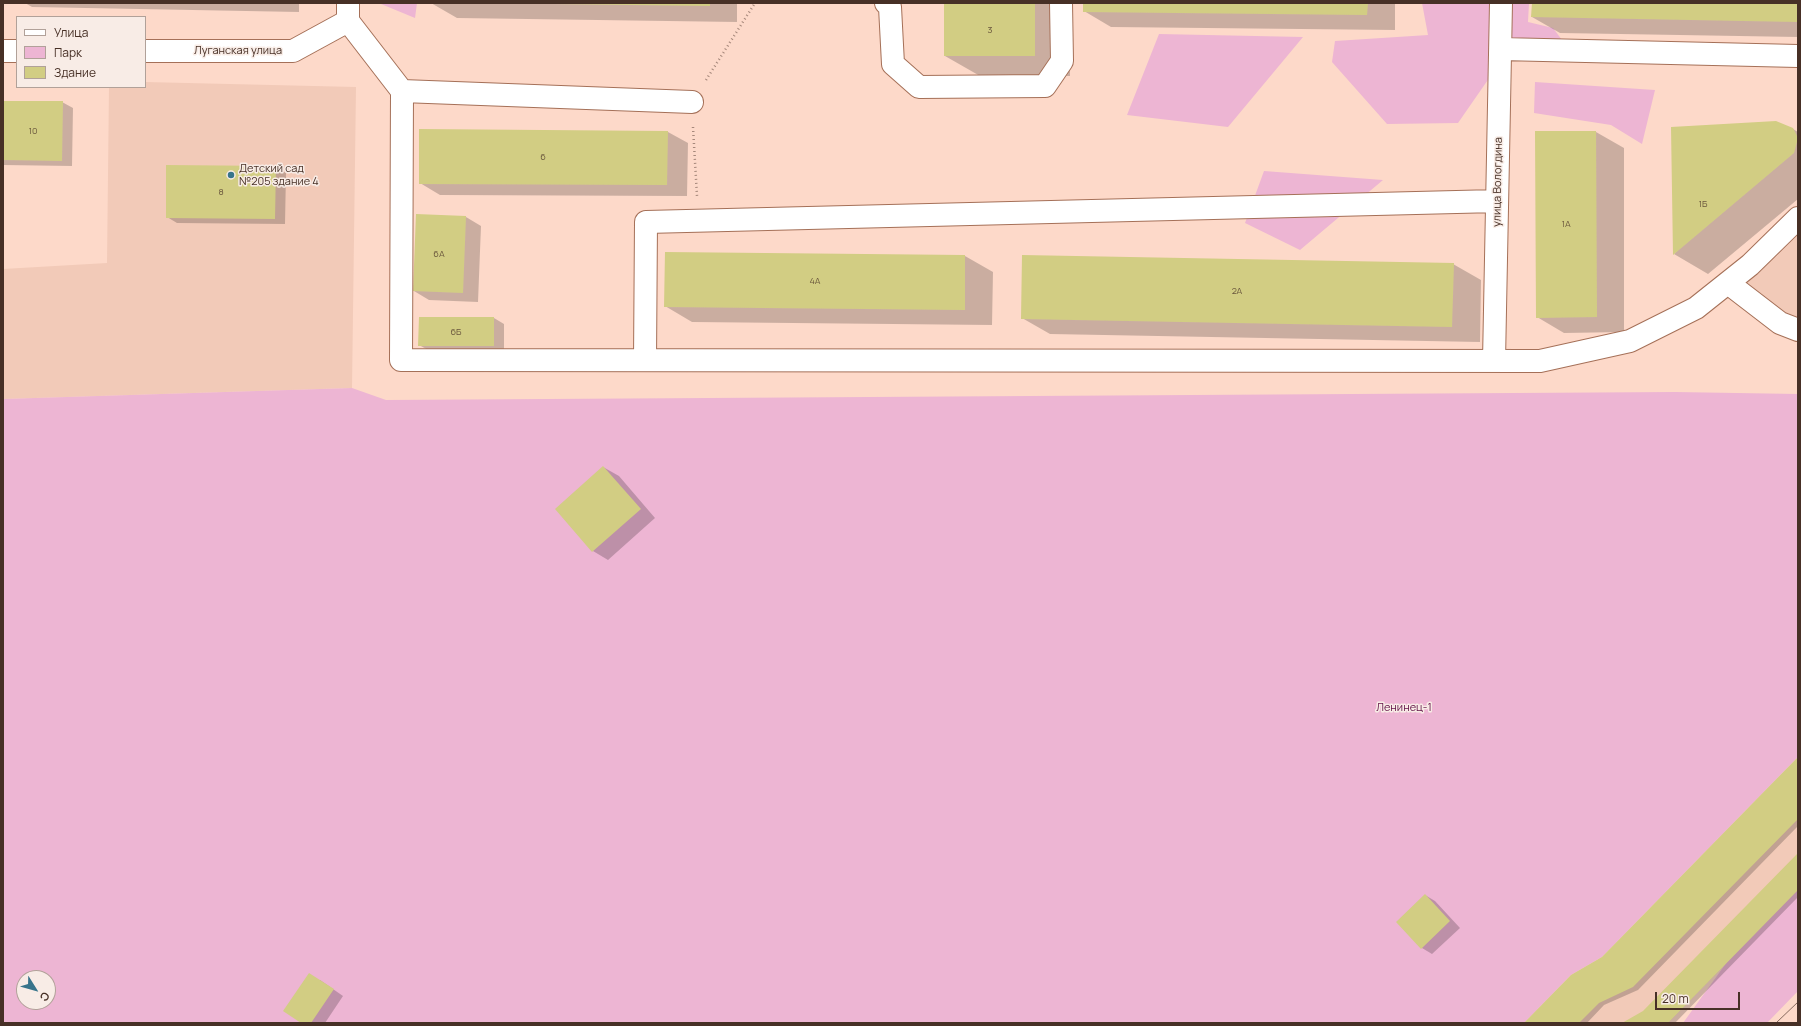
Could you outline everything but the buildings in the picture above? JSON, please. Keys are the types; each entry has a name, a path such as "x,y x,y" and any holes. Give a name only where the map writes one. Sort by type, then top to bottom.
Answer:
{"street":[{"path":"886,3 890,7 893,64 919,87 1045,86 1062,61 1061,3"},
{"name":"улица Вологдина","path":"1494,361 1501,3"},
{"path":"348,12 402,92 401,360 1540,361 1630,341 1696,308 1750,265 1798,218"},
{"name":"Луганская улица","path":"146,51 293,51 348,12"},
{"path":"1501,49 1798,56"},
{"path":"3,51 16,51"},
{"path":"402,92 692,102"},
{"path":"645,360 646,222 1497,201"},
{"path":"1728,283 1780,323 1798,330"}],"shaded area":[{"name":"Детский сад №205 здание 4","path":"146,82 356,87 352,388 3,399 3,269 107,263 109,88 146,88"},
{"path":"1798,218 1798,330 1728,283"},
{"path":"1798,757 1798,890 1668,1023 1524,1023 1571,975 1602,957"}],"green space":[{"path":"417,3 415,18 381,4"},
{"path":"1422,3 1495,3 1492,74 1458,123 1387,124 1332,62 1335,41 1428,35"},
{"path":"1510,3 1529,3 1528,22 1553,28 1565,44 1509,43"},
{"path":"1159,34 1303,37 1228,127 1127,115"},
{"path":"1535,82 1655,90 1642,144 1611,125 1534,113"},
{"path":"1264,171 1383,180 1300,250 1245,223"},
{"name":"Ленинец-1","path":"352,388 386,400 1675,392 1798,394 1798,757 1602,957 1571,975 1524,1023 3,1023 3,399"},
{"path":"1798,875 1798,991 1767,1023 1683,1023 1773,898"}],"tram line":[{"path":"1776,1023 1798,1002"}],"place":[{"name":"Детский сад №205 здание 4","path":"231,175"}]}
